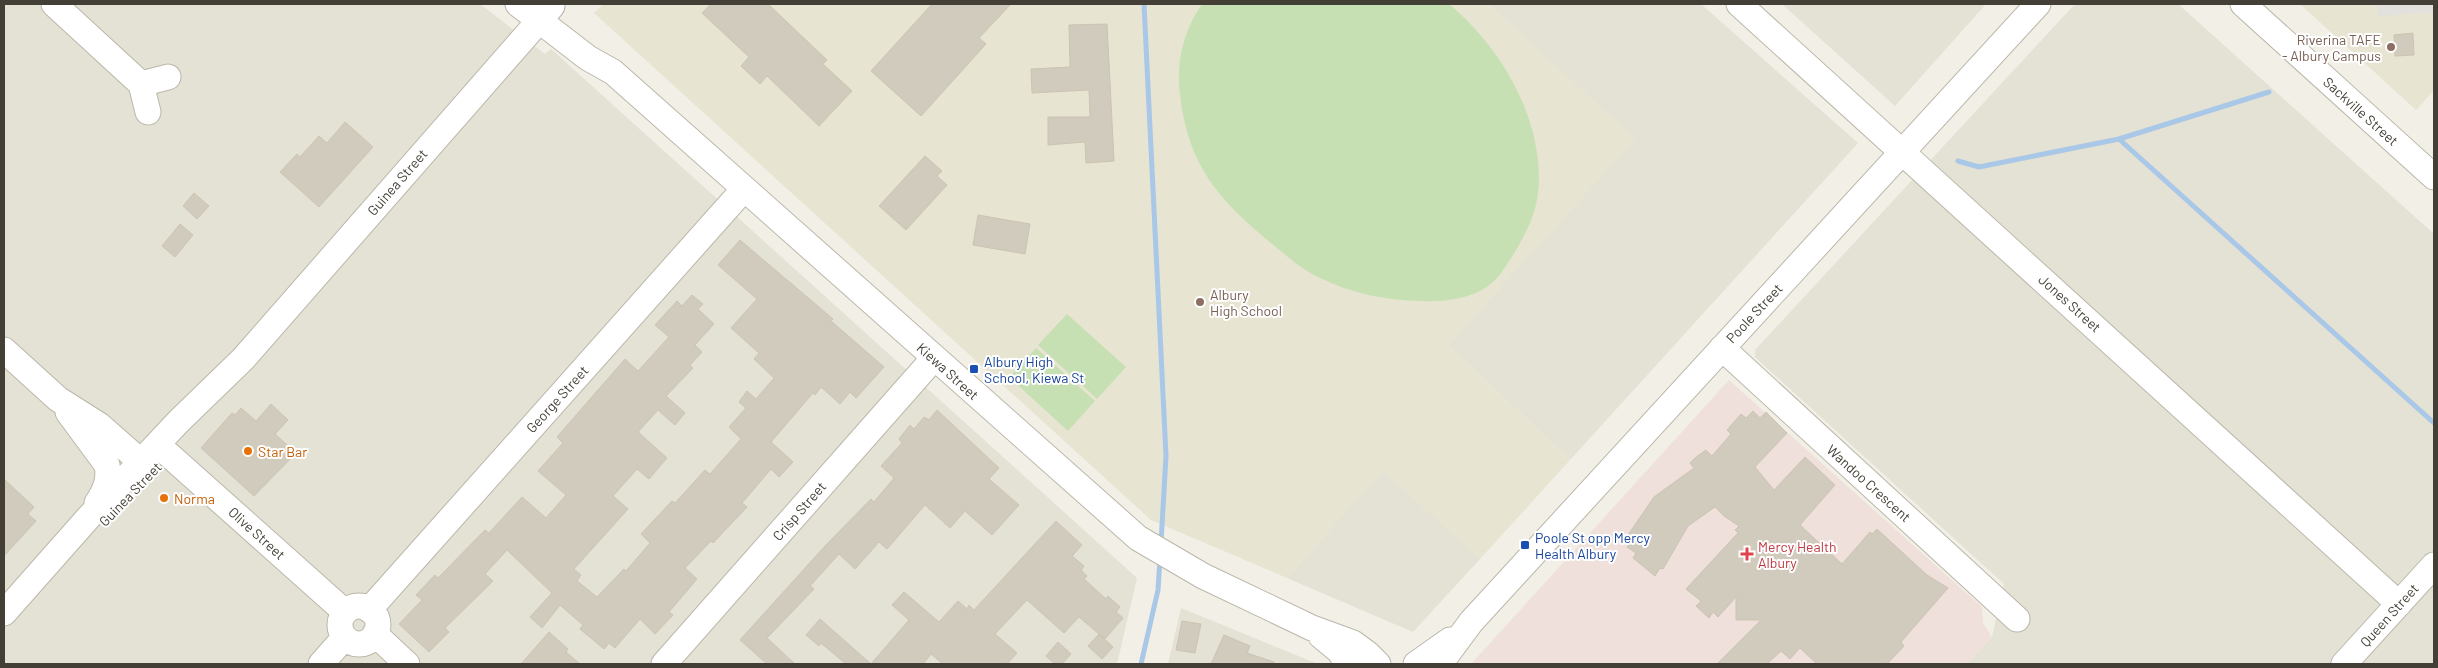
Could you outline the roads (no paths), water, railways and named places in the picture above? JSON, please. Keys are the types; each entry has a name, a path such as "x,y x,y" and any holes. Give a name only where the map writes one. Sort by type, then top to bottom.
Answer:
{"street":[{"path":"53,4 141,84 148,112"},
{"name":"Kiewa Street","path":"518,4 547,10 599,46 613,72 1119,524 1181,564 1312,628 1353,643 1378,664"},
{"name":"Jones Street","path":"1740,4 2399,604"},
{"name":"Poole Street","path":"1440,664 1471,622 2038,4"},
{"name":"Sackville Street","path":"2243,4 2434,177"},
{"name":"Guinea Street","path":"4,613 88,518 243,358 547,10"},
{"path":"141,84 168,77"},
{"name":"George Street","path":"357,611 744,189"},
{"name":"Wandoo Crescent","path":"1722,348 2017,619"},
{"path":"4,350 58,399 104,429 141,462 122,502"},
{"name":"Guinea Street","path":"42,568 79,544 105,521 202,416 243,358"},
{"name":"Crisp Street","path":"664,664 934,358"},
{"path":"58,399 107,465 109,474 106,486 88,518"},
{"name":"Olive Street","path":"168,454 357,611"},
{"name":"Queen Street","path":"2344,664 2434,565"},
{"path":"357,611 377,624 372,639 360,644 344,638 340,628 357,611"},
{"name":"Poole Street","path":"1416,664 1438,650 1471,622"},
{"name":"Kiewa Street","path":"1312,628 1339,651 1348,664"},
{"path":"375,634 407,664"},
{"path":"321,664 344,638"}],"waterway":[{"path":"1144,4 1166,456 1161,543"},
{"path":"1958,161 1979,167 2119,139 2269,92"},
{"path":"2119,139 2434,423"},
{"path":"1141,664 1158,590 1160,559"}],"place":[{"name":"Riverina TAFE - Albury Campus","path":"2391,47"},
{"name":"Albury High School","path":"1200,302"},
{"name":"Albury High School, Kiewa St","path":"974,369"},
{"name":"Star Bar","path":"248,451"},
{"name":"Norma","path":"164,498"},
{"name":"Poole St opp Mercy Health Albury","path":"1525,545"},
{"name":"Mercy Health Albury","path":"1747,554"}]}
